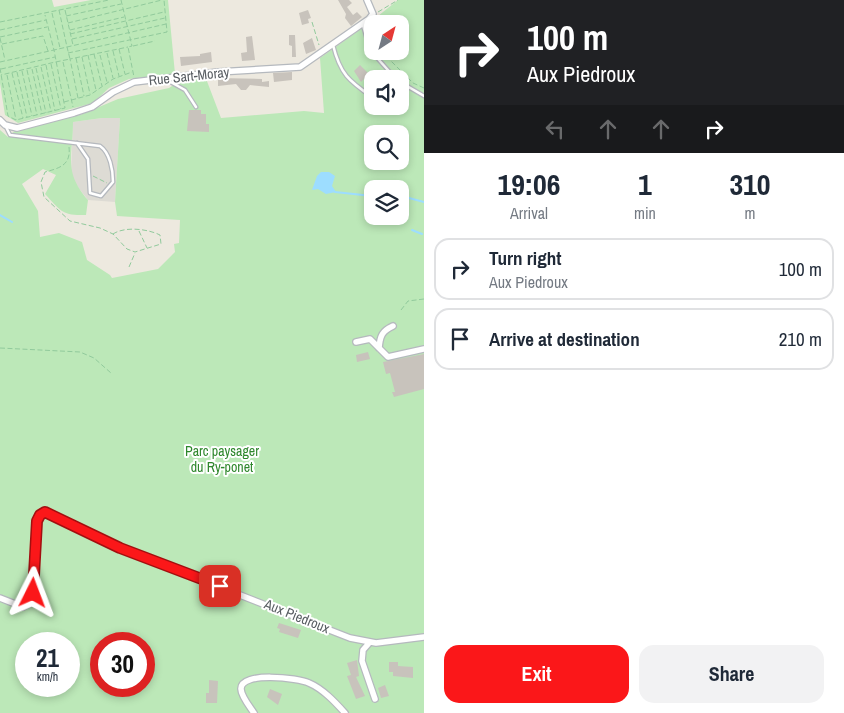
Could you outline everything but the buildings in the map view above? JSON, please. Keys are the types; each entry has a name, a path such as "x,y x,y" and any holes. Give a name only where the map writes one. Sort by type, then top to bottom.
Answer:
{"street":[{"path":"367,0 373,14"},
{"name":"Rue Sart-Moray","path":"5,125 17,128 92,107 113,92 134,82 218,72 300,67 363,25 373,14"},
{"path":"0,120 5,125"},
{"path":"380,348 380,337 384,330 393,326"},
{"path":"356,342 370,339 388,357 424,348"},
{"name":"Aux Piedroux","path":"0,598 23,607 30,603 37,521 40,515 45,512 120,548 350,638 370,642 424,638"},
{"path":"370,642 363,650 362,661 375,699"},
{"path":"254,713 241,692 242,685 249,680 279,677 310,683 345,713"}],"lane":[{"path":"363,25 370,50 388,70"},
{"path":"332,44 338,66 349,81 364,91"},
{"path":"163,78 185,90 196,107"},
{"path":"409,87 424,96"},
{"path":"5,125 10,134 68,141 103,148 108,156 113,182 104,194 93,196 88,189 88,159 77,143"}],"path":[{"path":"0,22 108,0"},
{"path":"121,0 132,46"},
{"path":"68,23 163,0 167,32 68,53"},
{"path":"373,14 398,0"},
{"path":"66,16 122,3"},
{"path":"65,9 74,46"},
{"path":"58,10 78,98"},
{"path":"52,12 60,49"},
{"path":"70,34 165,12"},
{"path":"44,13 54,50 65,108 16,120 8,116 0,69 55,56"},
{"path":"70,30 125,17"},
{"path":"72,39 166,18"},
{"path":"0,30 46,20"},
{"path":"312,22 322,51"},
{"path":"0,62 166,24"},
{"path":"5,60 0,37 48,27"},
{"path":"2,44 43,36 48,52"},
{"path":"2,75 155,42"},
{"path":"128,47 134,82"},
{"path":"119,49 125,75"},
{"path":"113,50 119,77"},
{"path":"107,52 113,79"},
{"path":"100,53 107,83"},
{"path":"94,54 102,87"},
{"path":"88,55 96,91"},
{"path":"82,57 90,95"},
{"path":"76,58 84,97"},
{"path":"390,60 413,83 424,88"},
{"path":"63,61 74,113"},
{"path":"51,64 61,110"},
{"path":"46,65 55,111"},
{"path":"41,66 51,112"},
{"path":"36,67 46,113"},
{"path":"31,68 42,114"},
{"path":"27,69 37,115"},
{"path":"22,70 32,116"},
{"path":"17,72 27,118"},
{"path":"64,102 90,95 113,79 133,72"},
{"path":"12,73 23,119"},
{"path":"6,74 16,120"},
{"path":"68,141 70,155 67,163 61,168 45,172 41,182 44,197 70,221 100,228 113,234 127,249 135,252 162,244 160,236 153,231 120,230 113,234"},
{"path":"89,174 108,184 109,182"},
{"path":"139,231 148,248"},
{"path":"129,267 135,252"},
{"path":"402,310 408,301 424,299"},
{"path":"0,348 80,352 94,358 112,372"}],"shaded area":[{"path":"102,118 120,118 115,202 88,200 74,182 71,172 73,122"}],"green space":[{"path":"0,0 52,0 54,7 91,0 168,0 175,74 129,79 109,88 93,103 18,123 5,115 0,83"},
{"name":"Parc paysager du Ry-ponet","path":"398,0 424,0 424,713 0,713 0,130 8,137 16,130 80,115 118,99 169,88 178,82 205,76 221,118 304,111 324,113 320,58 364,27 364,60 409,60 409,15 379,15","holes":["102,118 120,118 115,202 117,216 180,220 179,243 174,244 175,252 158,269 112,278 87,260 82,242 59,233 40,237 38,211 22,184 43,169 56,175 45,194 55,205 62,211 72,215 86,215 88,200 80,190 72,172 73,122"]}],"water":[{"path":"321,172 329,172 335,176 332,186 336,192 326,194 318,189 312,190 317,176"}],"waterway":[{"path":"335,192 364,195"},
{"path":"409,198 424,202"},
{"path":"0,215 12,222"},
{"path":"412,230 422,234"}],"route":[{"path":"33,593 37,521 40,515 45,512 53,514 120,548 220,586"}]}
